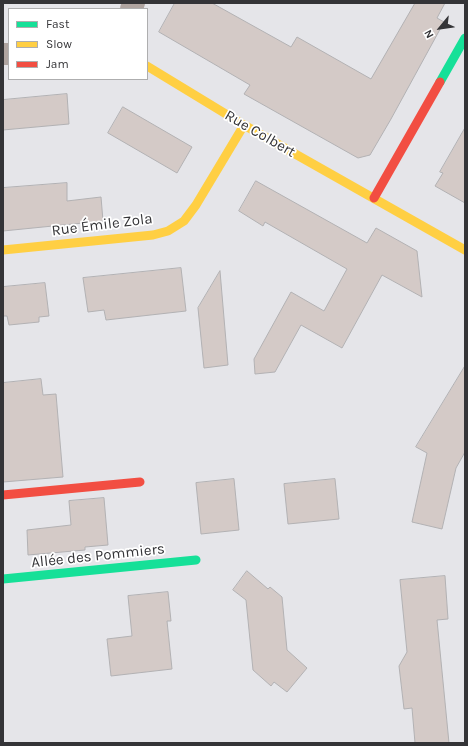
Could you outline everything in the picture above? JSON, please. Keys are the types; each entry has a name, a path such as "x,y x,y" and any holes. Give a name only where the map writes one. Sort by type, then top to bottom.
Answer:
{"street":[{"path":"374,198 465,38"},
{"name":"Rue Colbert","path":"148,67 244,125 465,250"},
{"name":"Rue Émile Zola","path":"3,250 154,235 168,231 184,221 196,205 244,125"},
{"path":"3,495 140,482"},
{"name":"Allée des Pommiers","path":"3,579 196,560"}],"building":[{"path":"175,3 212,3 291,47 297,37 371,79 415,3 445,3 437,18 444,22 391,119 370,155 358,158 244,94 250,85 159,32"},
{"path":"67,94 69,124 3,130 3,100"},
{"path":"123,107 192,147 177,173 108,133"},
{"path":"465,128 465,203 435,186 443,173 440,172"},
{"path":"256,181 367,243 376,228 417,251 422,297 382,275 342,348 301,325 275,372 255,374 254,359 291,292 324,311 347,269 265,222 263,226 239,211"},
{"path":"67,183 67,201 101,197 103,221 3,231 3,188"},
{"path":"181,268 186,311 106,320 104,310 88,312 83,278"},
{"path":"220,271 228,365 204,368 198,308"},
{"path":"45,283 49,316 39,317 39,322 9,325 7,316 3,316 3,287"},
{"path":"465,366 465,452 456,468 442,529 412,522 427,453 416,447"},
{"path":"41,379 43,395 56,394 63,477 3,482 3,383"},
{"path":"234,479 239,530 201,534 196,483"},
{"path":"335,479 339,519 288,524 284,484"},
{"path":"104,498 108,545 85,547 85,550 28,555 27,530 71,525 69,501"},
{"path":"247,571 268,589 270,587 282,597 287,650 307,668 287,692 274,682 271,686 253,670 246,600 233,590"},
{"path":"445,576 448,619 437,620 449,743 415,743 412,708 404,709 399,666 407,652 400,580"},
{"path":"168,592 171,621 167,621 172,669 111,676 107,639 132,636 128,596"}],"traffic: fast":[{"path":"440,82 465,38"},
{"path":"3,579 196,560"}],"traffic: slow":[{"path":"148,67 244,125 465,250"},
{"path":"3,250 153,235 168,231 184,221 196,205 244,125"}],"traffic: jam":[{"path":"374,198 440,82"},
{"path":"3,495 140,482"}]}
